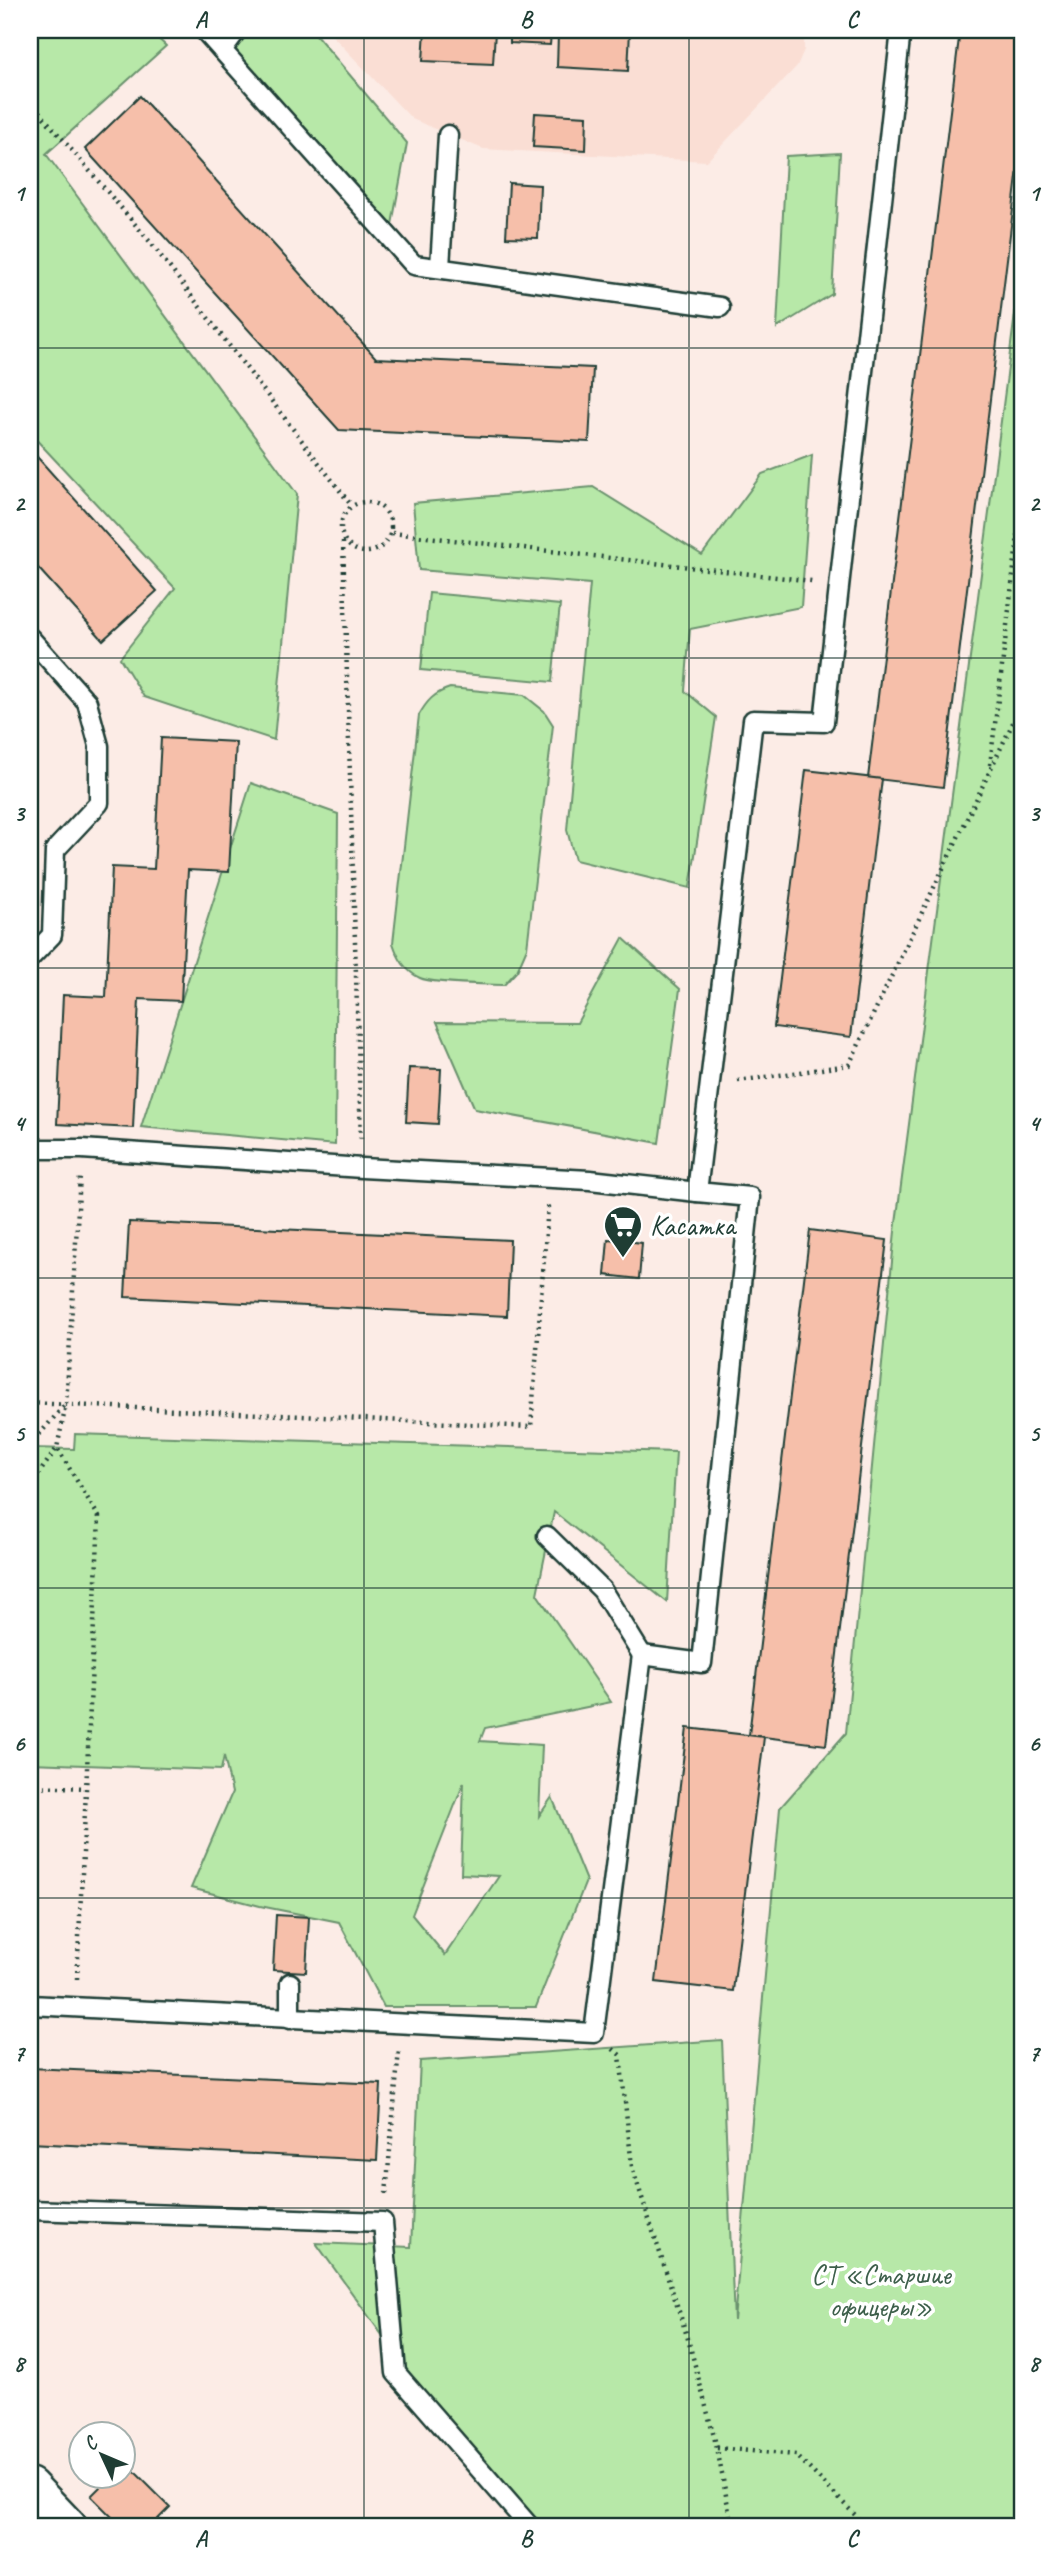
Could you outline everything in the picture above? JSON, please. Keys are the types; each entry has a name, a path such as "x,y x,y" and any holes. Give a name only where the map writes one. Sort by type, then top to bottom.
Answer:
{"street":[{"path":"30,2486 69,2527"}],"lane":[{"path":"204,30 414,265 720,307"},
{"path":"222,50 237,30"},
{"path":"697,1192 753,720 824,722 901,30"},
{"path":"440,267 448,135"},
{"path":"30,638 87,702 99,746 99,803 55,849 52,935 30,958"},
{"path":"30,1149 82,1149 590,1180 750,1197 702,1663 642,1655"},
{"path":"30,2005 594,2034 642,1655 602,1590 547,1536"},
{"path":"290,1983 290,2019"},
{"path":"30,2210 383,2222 396,2373 530,2527"}],"path":[{"path":"30,102 151,243 351,505"},
{"path":"989,769 1023,494"},
{"path":"343,542 360,553 380,550 392,533 388,513 371,501 351,505 340,522 343,542 362,1168"},
{"path":"392,533 840,584"},
{"path":"710,1085 849,1065 989,769 1019,709 1023,707"},
{"path":"30,1486 57,1448 66,1405 82,1149"},
{"path":"30,1403 531,1427 550,1178"},
{"path":"30,1445 66,1405"},
{"path":"57,1448 99,1517 76,2008"},
{"path":"30,1786 86,1788"},
{"path":"383,2222 401,2024"},
{"path":"594,2034 620,2055 632,2167 688,2339 716,2448 732,2527"},
{"path":"716,2448 796,2455 867,2527"}],"shaded area":[{"path":"327,30 804,30 804,50 797,66 707,161 483,149 412,119"}],"green space":[{"path":"30,30 149,30 166,46 46,154 297,494 274,740 144,697 120,658 175,588 30,433"},
{"path":"248,30 312,30 407,143 391,230 231,51"},
{"path":"840,153 832,294 777,328 786,156"},
{"name":"СТ «Старшие офицеры»","path":"1023,253 1023,2404 1018,2406 1023,2434 1023,2527 520,2527 316,2243 411,2247 420,2061 722,2040 734,2321 780,1808 846,1733 895,1231"},
{"path":"812,455 801,607 690,629 685,691 716,717 690,888 575,860 567,830 590,584 419,570 413,503 593,487 702,555 762,474"},
{"path":"429,593 560,605 552,682 421,670"},
{"path":"450,688 524,695 544,711 553,725 527,948 517,971 504,985 447,983 420,978 403,964 393,943 419,715 432,698"},
{"path":"251,783 338,814 335,1145 141,1127"},
{"path":"623,938 680,989 659,1143 475,1109 437,1022 577,1023"},
{"path":"75,1434 676,1452 667,1602 554,1512 537,1594 611,1702 485,1728 480,1741 542,1745 539,1816 552,1797 586,1881 536,2007 384,2007 339,1922 191,1888 232,1793 224,1756 221,1770 30,1763 30,1448 74,1449","holes":["464,1782 461,1874 499,1876 445,1955 412,1915"]}],"building":[{"path":"425,30 630,30 628,71 557,67 558,34 551,34 550,45 510,43 510,32 495,31 493,64 423,61"},
{"path":"960,30 1023,32 1023,127 943,787 868,778"},
{"path":"140,96 376,358 593,368 589,442 339,430 85,149"},
{"path":"535,113 587,116 586,150 533,147"},
{"path":"509,183 540,185 538,238 506,237"},
{"path":"30,449 157,591 103,640 30,559"},
{"path":"161,738 236,742 229,872 188,870 181,1001 139,999 133,1128 57,1124 63,995 106,997 112,867 154,869"},
{"path":"806,770 882,779 851,1037 774,1027"},
{"path":"409,1068 441,1069 438,1124 406,1122"},
{"path":"129,1222 510,1240 507,1316 125,1297"},
{"path":"810,1230 887,1240 826,1745 749,1735"},
{"name":"Касатка","path":"608,1239 642,1243 639,1279 605,1275"},
{"path":"687,1728 764,1737 733,1991 656,1982"},
{"path":"276,1915 309,1917 306,1972 273,1970"},
{"path":"30,2068 381,2084 377,2160 30,2143"},
{"path":"136,2473 170,2507 150,2527 122,2527 91,2496 97,2490 136,2490"}],"place":[{"name":"Касатка","path":"623,1259"}]}
